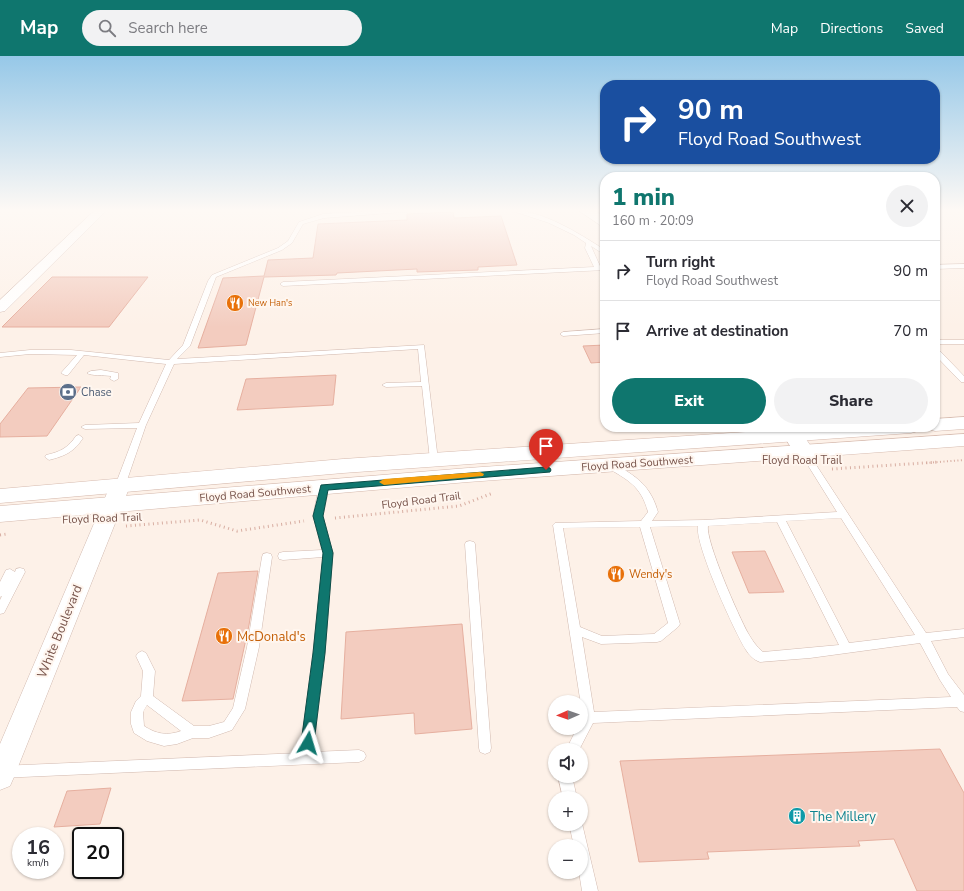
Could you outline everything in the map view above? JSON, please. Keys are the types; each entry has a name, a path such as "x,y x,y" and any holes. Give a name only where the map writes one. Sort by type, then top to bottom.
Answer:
{"main road":[{"path":"940,425 964,423"},
{"name":"Floyd Road Southwest","path":"0,514 116,495 218,476 434,460 794,438 858,432"},
{"name":"Floyd Road Southwest","path":"0,496 116,495 324,487 609,465 794,438 964,440"}],"street":[{"path":"0,308 61,249"},
{"name":"White Boulevard","path":"1,773 116,495"}],"lane":[{"path":"116,495 142,425 171,362 186,346 214,276 280,249"},
{"path":"589,249 600,266"},
{"path":"940,267 964,266"},
{"path":"283,284 600,269"},
{"path":"562,334 600,332"},
{"path":"940,342 964,342"},
{"path":"0,355 30,352 82,353 171,362 420,347 434,460"},
{"path":"65,373 82,353"},
{"path":"940,356 964,380"},
{"path":"90,372 115,374 114,379"},
{"path":"386,385 425,384"},
{"path":"85,427 142,425"},
{"path":"49,457 68,451 74,447 79,438"},
{"path":"794,438 923,638 944,677 963,703"},
{"path":"609,465 644,488 650,498 653,512 644,524"},
{"path":"306,758 319,653 328,553 318,516 324,487"},
{"path":"576,743 589,718 558,525 704,522 843,515"},
{"path":"780,519 846,648"},
{"path":"704,522 702,531 710,558 742,634 751,648 760,657 810,653 964,633"},
{"path":"575,630 601,640 657,638 674,624 644,524"},
{"path":"470,544 485,748"},
{"path":"283,556 328,553"},
{"path":"142,656 149,671 147,698 138,705 135,717 138,729 150,738 169,740 183,737 192,732 210,732 228,726 240,709 253,647 267,557"},
{"path":"0,592 15,573 0,610"},
{"path":"147,698 192,732"},
{"path":"589,718 963,703"},
{"path":"1,773 359,756"},
{"path":"588,879 590,891"}],"path":[{"name":"Floyd Road Trail","path":"814,469 863,468 964,460"},
{"name":"Floyd Road Trail","path":"102,528 200,520 237,531 319,519 459,506 495,492"},
{"path":"0,535 15,533"}],"building":[{"path":"314,249 512,249 517,265 478,267 478,270 417,272 417,269 337,273 336,275 264,277 246,345 198,348 223,278 264,276 268,260 313,258"},
{"path":"52,277 148,277 109,327 2,327"},
{"path":"600,345 600,362 591,363 583,346"},
{"path":"336,375 333,405 237,410 246,379"},
{"path":"81,387 47,436 0,437 0,424 28,388"},
{"path":"765,551 784,592 749,593 732,552"},
{"name":"McDonald's","path":"258,571 249,625 233,699 182,701 218,573"},
{"path":"462,624 472,729 415,734 414,713 341,719 346,632"},
{"name":"The Millery","path":"940,749 964,793 964,891 917,891 894,839 858,841 860,846 707,852 709,859 639,862 620,761"},
{"path":"111,788 100,824 54,827 67,791"}],"slow traffic":[{"path":"384,482 480,474"}],"place":[{"name":"New Han's","path":"235,303"},
{"name":"Chase","path":"68,392"},
{"name":"Wendy's","path":"616,574"},
{"name":"McDonald's","path":"224,636"},
{"name":"The Millery","path":"797,816"}],"route":[{"path":"308,743 319,653 328,553 318,516 324,487 546,470"}]}
